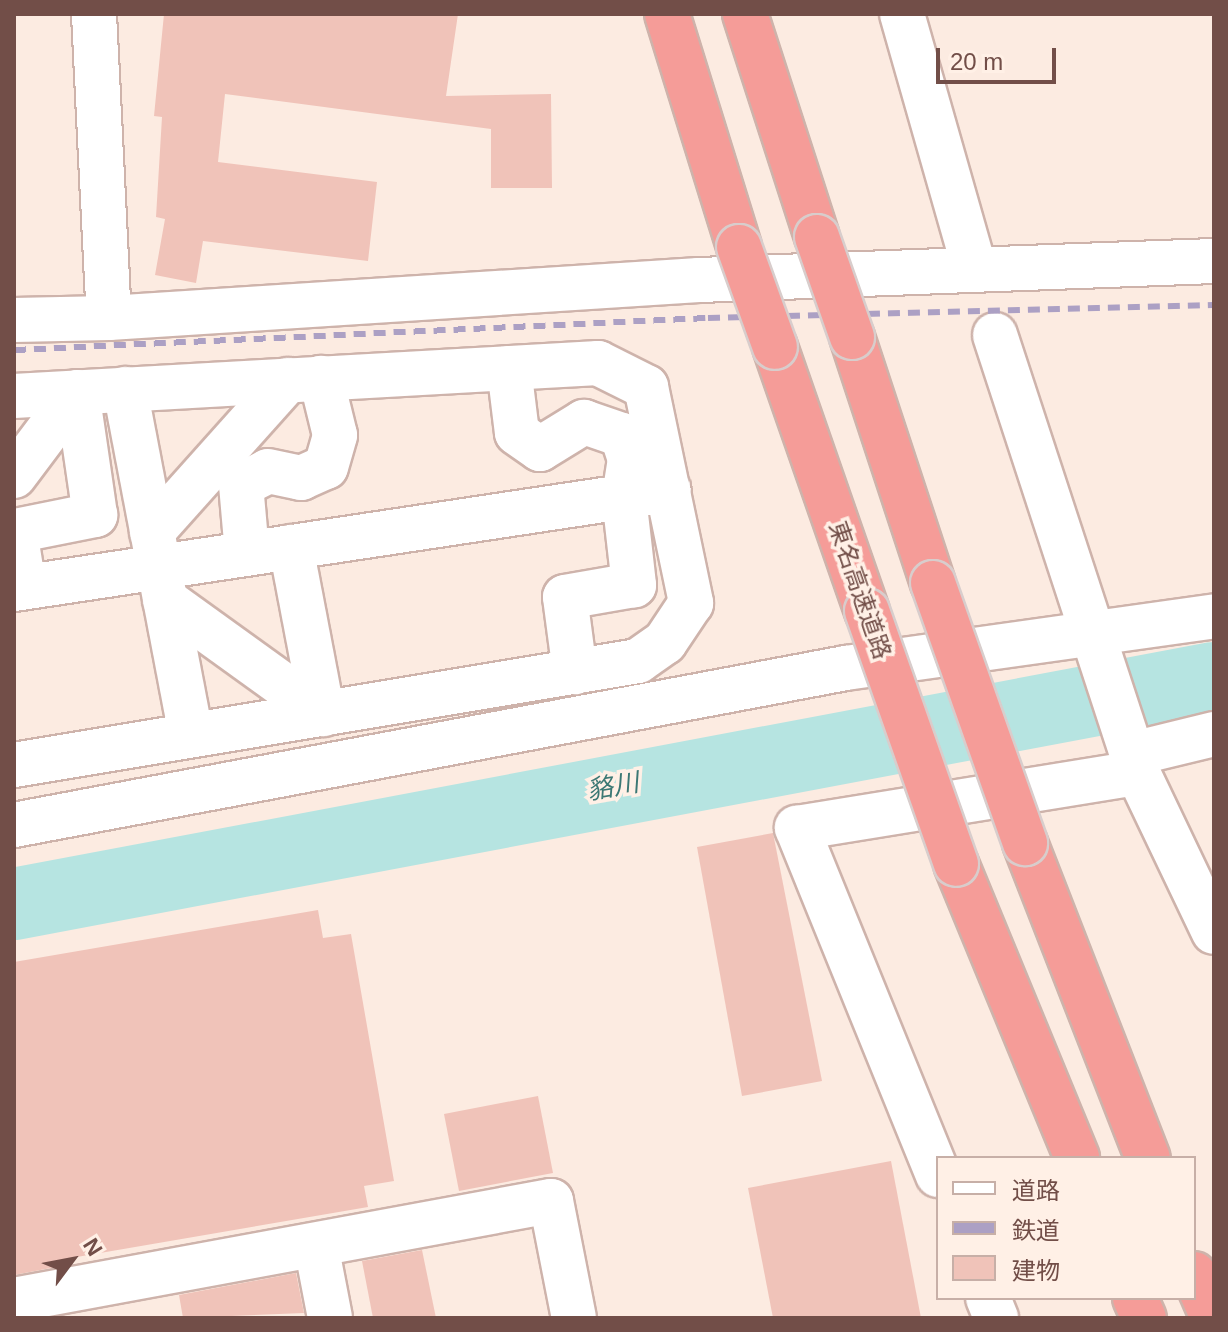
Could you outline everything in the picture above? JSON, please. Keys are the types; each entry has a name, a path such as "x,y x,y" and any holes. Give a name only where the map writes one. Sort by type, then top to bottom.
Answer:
{"highway":[{"name":"東名高速道路","path":"667,14 739,247 956,864 1076,1156"},
{"path":"745,14 933,583 1025,843 1147,1156"},
{"path":"1196,1279 1213,1318"}],"street":[{"path":"94,14 109,318"},
{"path":"660,14 692,96"},
{"path":"752,14 764,72"},
{"path":"902,14 974,267"},
{"path":"14,320 109,318 974,267 1214,261"},
{"path":"995,335 1134,759 1214,932"},
{"path":"14,396 598,363 646,387 691,603 665,642 638,661 14,765"},
{"path":"509,368 517,433 540,449 584,422 622,435 630,459 624,497 634,585 565,597 575,672"},
{"path":"247,553 241,485 268,471 301,478 326,467 335,435 305,379"},
{"path":"159,566 305,379"},
{"path":"125,389 191,735"},
{"path":"77,392 95,515 15,531 19,588 669,490"},
{"path":"14,476 77,392"},
{"path":"291,547 323,714"},
{"path":"159,566 323,714"},
{"path":"14,825 846,668 1214,616"},
{"path":"936,1170 797,828 1134,759 1214,734"},
{"path":"14,1300 106,1301 316,1245 551,1201 574,1318"},
{"path":"316,1245 330,1318"}],"building":[{"path":"164,14 458,14 446,96 551,94 552,188 491,188 491,129 225,94 218,162 377,182 368,261 203,241 196,283 155,275 165,219 156,217 162,117 154,116"},
{"path":"773,833 822,1081 742,1096 697,847"},
{"path":"318,910 323,938 351,934 394,1181 364,1186 368,1207 71,1258 72,1264 14,1275 14,962"},
{"path":"538,1096 553,1173 459,1191 444,1114"},
{"path":"891,1161 921,1318 773,1318 748,1188"},
{"path":"422,1250 436,1318 373,1318 362,1261"},
{"path":"296,1273 304,1313 183,1318 179,1295"}],"waterway":[{"name":"貉川","path":"14,904 1214,678"}],"railway":[{"path":"14,350 708,318 1214,305"}]}
